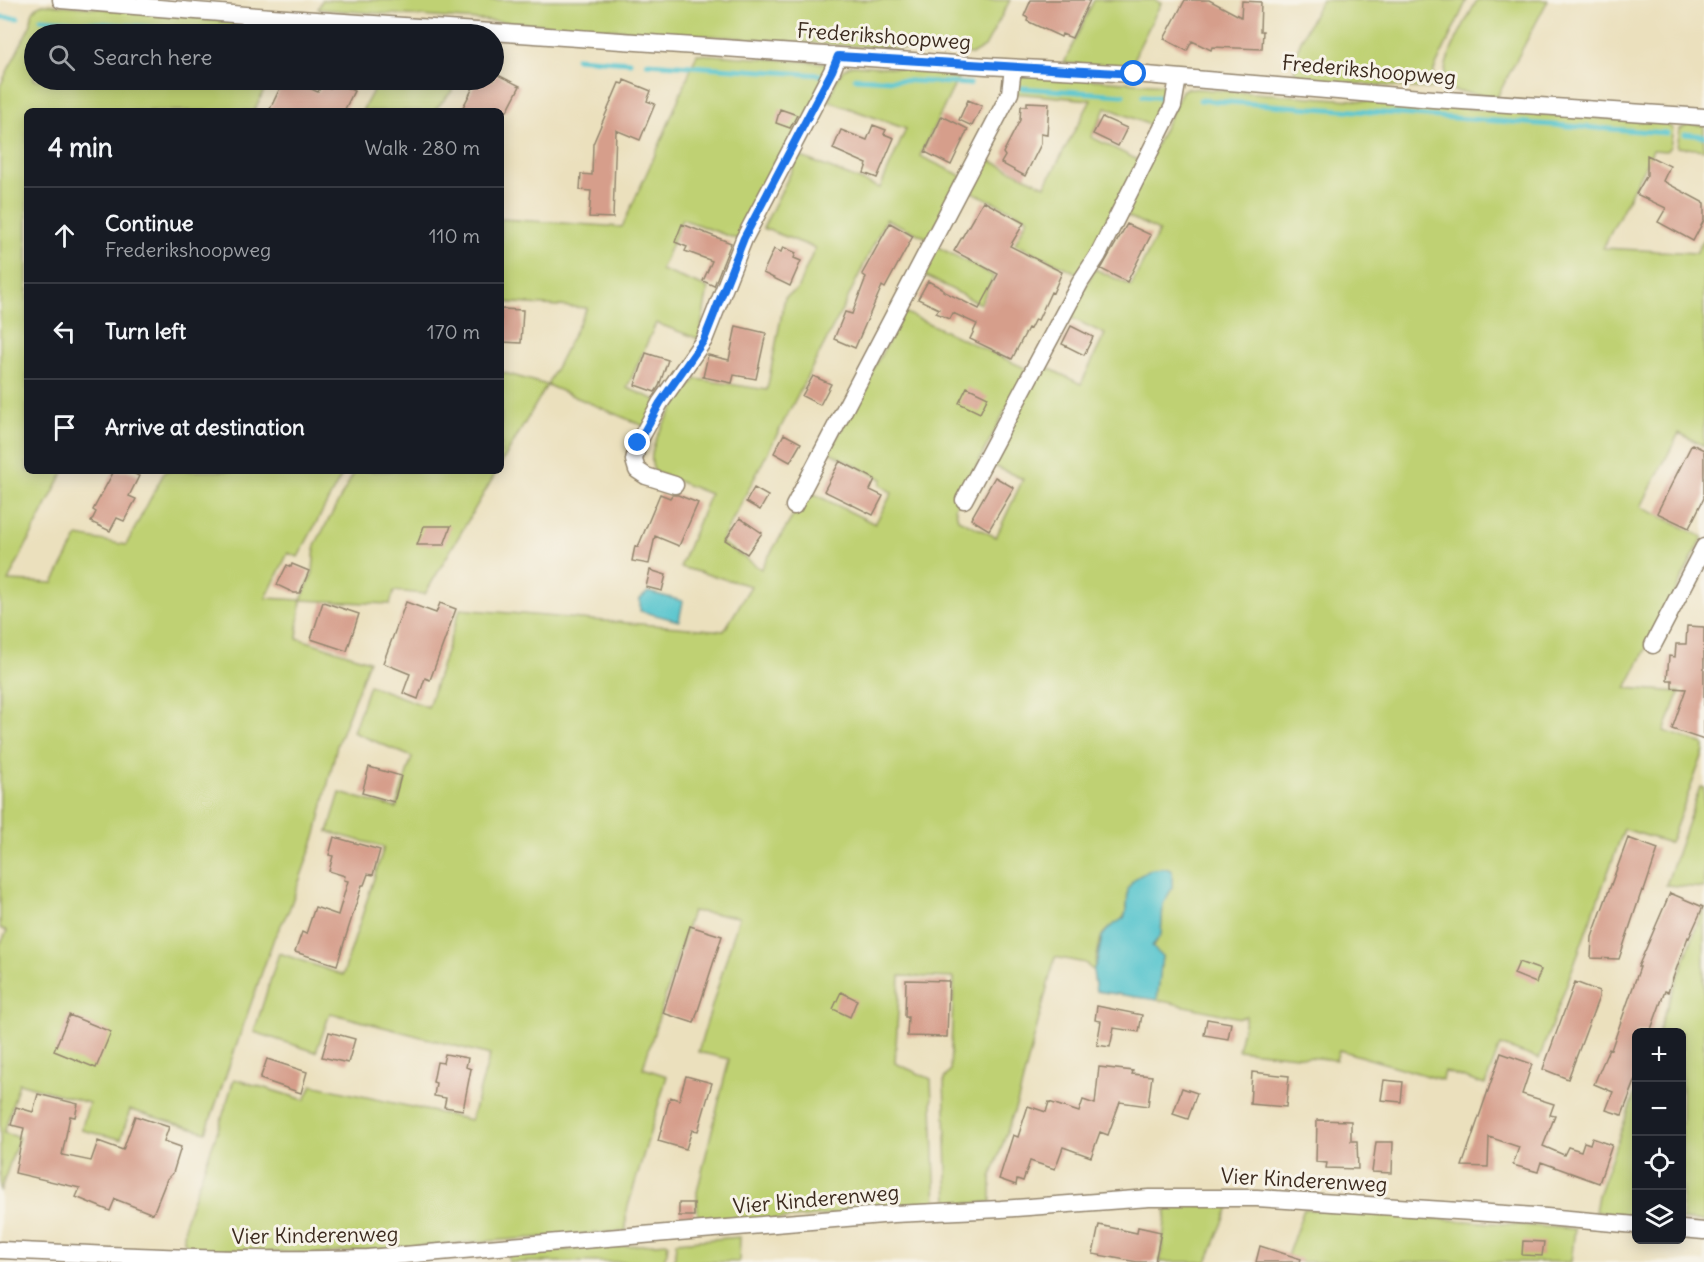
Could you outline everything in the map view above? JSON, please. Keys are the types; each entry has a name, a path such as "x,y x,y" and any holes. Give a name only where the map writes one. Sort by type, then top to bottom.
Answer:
{"street":[{"name":"Frederikshoopweg","path":"61,0 373,24"},
{"name":"Frederikshoopweg","path":"504,33 1178,78 1433,99 1704,117"},
{"path":"675,485 646,476 637,470 634,460 638,443 660,403 704,340 744,238 838,56"},
{"path":"794,506 1010,93 1013,68"},
{"path":"964,500 1081,281 1103,245 1173,106 1178,78"},
{"path":"1653,645 1704,547"},
{"name":"Vier Kinderenweg","path":"0,1250 177,1259 368,1258 894,1214 1149,1198 1257,1197 1632,1225"},
{"path":"1686,1229 1704,1231"}],"green space":[{"path":"322,0 1010,0 985,47 973,54 318,9"},
{"path":"1094,0 1155,0 1161,3 1137,51 1132,69 1064,63"},
{"path":"1322,0 1467,0 1434,70 1432,89 1302,80 1296,74 1294,65 1296,54 1306,29"},
{"path":"1477,0 1548,0 1497,97 1454,91 1445,80 1451,51"},
{"path":"43,4 297,24 31,24 33,11"},
{"path":"24,38 24,90 264,90 255,108 24,108 24,474 62,474 8,581 53,583 78,536 126,545 163,474 342,474 298,557 288,553 266,598 301,600 297,638 369,661 337,745 316,834 289,910 274,938 206,1132 130,1110 121,1139 81,1130 89,1103 19,1083 4,1133 19,1137 0,1192 0,945 7,931 0,928 0,86"},
{"path":"697,54 826,63 831,67 745,242 682,219 661,270 708,288 699,339 656,323 627,388 659,401 646,427 547,385 587,308 504,302 504,219 622,227"},
{"path":"852,65 961,72 920,156 962,176 929,239 886,219 843,308 721,542 761,569 808,491 875,524 892,493 880,484 882,479 829,452 904,312 1027,369 955,507 958,519 996,537 1023,479 989,464 1042,365 1081,384 1105,334 1069,317 1095,269 1131,286 1159,231 1123,214 1182,91 1187,88 1667,123 1673,130 1670,147 1666,151 1653,150 1603,248 1696,253 1704,238 1704,446 1679,433 1641,507 1703,537 1626,688 1680,692 1664,731 1704,744 1704,751 1670,843 1624,829 1539,1059 1500,1045 1485,1085 1444,1071 1442,1080 1339,1050 1336,1060 1238,1050 1246,1016 1240,1018 1157,1000 1162,956 1152,948 1161,934 1163,904 1172,888 1172,871 1128,889 1125,915 1103,934 1093,971 1085,963 1055,957 1018,1100 991,1178 991,1202 948,1205 944,1079 950,1071 954,978 900,976 895,1063 931,1079 936,1206 698,1226 697,1192 729,1059 698,1052 739,917 692,911 643,1068 667,1076 626,1213 626,1231 316,1254 191,1249 184,1241 185,1221 234,1079 305,1100 312,1085 471,1120 490,1055 330,1013 316,1052 254,1032 279,953 343,975 384,847 328,832 340,793 396,808 412,757 353,732 369,685 428,707 460,609 724,631 751,586 680,567 710,494 655,472 652,462 653,450 657,437 672,410 696,379 767,390 785,297 797,290 815,248 763,228 799,156 880,188 906,129 829,101 839,75"},
{"path":"1028,75 1166,85 1172,90 1157,128 1106,107 1091,137 1140,161 1081,275 1015,244 1028,218 970,191 985,158 1045,186 1091,100 1013,93 1020,77"},
{"path":"374,90 452,90 437,108 364,108"},
{"path":"1688,124 1704,125 1704,150 1677,147 1680,129"},
{"path":"936,246 994,276 980,304 922,274"},
{"path":"504,373 547,385 504,459"},
{"path":"353,474 495,474 425,594 394,591 390,604 301,600 313,572 315,545"},
{"path":"1700,787 1704,788 1704,888 1666,885"},
{"path":"1704,906 1704,1222 1686,1220 1686,1028 1659,1028"},
{"path":"1632,1101 1632,1216 1595,1212 1598,1195"},
{"path":"1226,1204 1229,1207 1207,1262 1160,1262 1167,1206"},
{"path":"1304,1209 1575,1229 1571,1262 1285,1262"},
{"path":"740,1237 739,1262 673,1262 676,1242"},
{"path":"668,1243 663,1262 509,1262 508,1254"}],"water":[{"path":"648,592 683,601 679,621 640,611 640,599"},
{"path":"1166,868 1172,871 1172,888 1163,904 1161,934 1152,947 1162,956 1157,1000 1096,991 1093,971 1102,936 1110,927 1124,918 1128,889 1139,876 1152,869"}],"building":[{"path":"1031,0 1090,0 1072,38 1062,34 1061,37 1027,21 1028,18 1024,16"},
{"path":"1185,0 1209,0 1241,17 1242,1 1261,2 1262,49 1212,47 1211,50 1192,41 1187,51 1164,39"},
{"path":"504,78 520,86 507,111 504,111 504,108 463,108 472,90 504,90"},
{"path":"624,80 651,91 647,101 655,104 640,140 616,130 613,218 589,217 591,191 580,190 581,174 592,175 593,144 619,83 623,84"},
{"path":"279,90 354,91 346,108 270,108"},
{"path":"968,100 982,106 972,126 959,120"},
{"path":"1027,102 1049,103 1047,135 1041,134 1041,144 1025,176 1001,163 1005,156 1003,153 1020,120 1021,106 1027,106"},
{"path":"780,109 797,115 790,128 776,123"},
{"path":"942,116 968,129 951,165 925,152"},
{"path":"1102,117 1127,128 1118,146 1093,134"},
{"path":"873,125 886,130 884,134 894,138 877,178 864,173 867,164 833,149 841,130 867,140"},
{"path":"1647,155 1670,166 1663,181 1704,203 1704,220 1693,241 1658,222 1666,208 1636,194 1647,175"},
{"path":"983,201 1024,223 1010,246 1062,272 1038,320 1035,319 1030,329 1028,328 1012,359 970,339 977,324 953,313 950,319 936,313 939,309 918,299 928,281 979,309 998,274 954,251"},
{"path":"890,223 913,236 885,288 882,286 855,348 834,339 845,312 852,314 866,277 862,274"},
{"path":"682,224 731,243 714,286 703,281 712,261 685,251 687,247 675,242"},
{"path":"1127,224 1151,235 1127,282 1101,269"},
{"path":"783,247 796,253 794,258 801,261 790,286 763,273 774,249 781,252"},
{"path":"504,309 523,310 521,343 504,342"},
{"path":"736,326 766,333 756,379 734,375 732,383 703,377 708,355 729,360"},
{"path":"1071,326 1093,337 1084,355 1062,344"},
{"path":"646,353 668,360 655,392 635,385"},
{"path":"813,376 831,384 820,405 802,396"},
{"path":"967,387 988,397 980,413 959,403"},
{"path":"784,434 801,443 790,462 774,453"},
{"path":"1692,444 1704,450 1704,498 1689,528 1657,513"},
{"path":"840,461 875,479 870,490 883,496 873,515 824,491"},
{"path":"112,474 139,476 129,496 136,499 124,521 117,518 110,531 91,522 96,512 93,510"},
{"path":"995,477 1014,488 989,530 971,519"},
{"path":"754,488 768,496 760,510 746,502"},
{"path":"660,494 670,498 672,495 678,495 698,503 679,546 655,536 649,564 632,561 635,546 638,547"},
{"path":"740,518 762,533 747,554 725,540"},
{"path":"424,526 451,526 444,545 417,545"},
{"path":"292,564 309,571 300,593 294,593 277,585 287,565 291,567"},
{"path":"650,570 666,575 662,591 646,587"},
{"path":"323,602 359,614 347,651 311,639"},
{"path":"406,602 436,613 440,603 456,609 430,680 425,678 418,699 403,693 410,674 383,663"},
{"path":"1687,626 1704,627 1704,740 1672,729 1686,689 1672,688 1672,680 1667,680 1669,656 1675,657 1676,644 1686,644"},
{"path":"369,767 401,776 394,802 362,793"},
{"path":"334,837 380,850 373,875 368,874 362,885 337,965 295,952 302,932 306,934 315,907 338,915 348,881 344,880 345,876 329,871 333,856 329,855"},
{"path":"1628,838 1658,849 1619,959 1591,958 1592,937"},
{"path":"1670,893 1703,907 1688,937 1668,992 1665,991 1651,1028 1632,1028 1632,1089 1622,1115 1606,1110 1613,1092 1594,1084 1609,1049 1611,1050 1640,967 1638,967"},
{"path":"690,926 722,936 694,1023 663,1013"},
{"path":"1519,962 1541,970 1536,983 1514,974"},
{"path":"906,980 949,981 947,1037 907,1036"},
{"path":"1575,982 1599,991 1599,997 1568,1079 1543,1069"},
{"path":"841,992 857,1000 850,1017 833,1009"},
{"path":"1097,1006 1142,1015 1139,1032 1114,1028 1110,1047 1097,1045 1101,1021 1095,1020"},
{"path":"69,1015 111,1032 96,1068 54,1051"},
{"path":"1207,1019 1231,1023 1228,1039 1204,1035"},
{"path":"329,1032 355,1039 348,1063 322,1057"},
{"path":"1501,1053 1532,1064 1522,1094 1554,1104 1550,1115 1555,1116 1543,1146 1564,1155 1568,1147 1581,1151 1584,1142 1590,1144 1592,1138 1612,1145 1599,1183 1541,1162 1538,1172 1513,1165 1519,1147 1489,1137 1488,1167 1462,1166"},
{"path":"445,1054 468,1058 466,1067 471,1069 463,1110 444,1107 446,1098 434,1096 436,1083 433,1082 437,1062 443,1063"},
{"path":"267,1059 307,1072 301,1093 260,1079"},
{"path":"1099,1067 1152,1076 1148,1106 1120,1102 1108,1135 1100,1132 1091,1157 1063,1147 1055,1169 1030,1161 1023,1181 1017,1179 1016,1185 999,1179 1013,1135 1018,1137 1028,1106 1046,1112 1049,1102 1079,1112 1083,1100 1095,1104"},
{"path":"1252,1072 1289,1076 1286,1107 1250,1104"},
{"path":"686,1076 712,1083 698,1131 692,1130 686,1149 658,1141 670,1097 679,1100"},
{"path":"1384,1080 1403,1082 1401,1102 1381,1100"},
{"path":"1182,1088 1197,1093 1188,1119 1173,1114"},
{"path":"38,1094 78,1104 75,1117 70,1116 62,1155 91,1161 98,1141 123,1150 135,1116 169,1127 164,1141 181,1147 173,1173 167,1179 153,1214 115,1199 110,1211 76,1197 80,1188 15,1173 24,1128 11,1125 16,1107 33,1112"},
{"path":"1317,1120 1351,1121 1351,1141 1357,1141 1358,1169 1326,1168 1327,1163 1316,1162"},
{"path":"1376,1142 1393,1142 1392,1173 1372,1172"},
{"path":"679,1203 694,1203 694,1216 679,1216"},
{"path":"1099,1225 1137,1233 1138,1227 1161,1232 1155,1262 1137,1262 1093,1254"},
{"path":"1523,1241 1544,1242 1542,1256 1522,1255"},
{"path":"1260,1246 1301,1259 1300,1262 1256,1262"}],"waterway":[{"path":"0,17 18,18"},
{"path":"41,19 106,24"},
{"path":"576,58 630,62"},
{"path":"647,63 822,75"},
{"path":"855,78 970,84"},
{"path":"1022,88 1123,95"},
{"path":"1143,96 1167,98"},
{"path":"1200,100 1667,133"},
{"path":"1685,134 1704,136"}],"route":[{"path":"638,443 660,403 704,340 744,238 838,56 1134,74"}]}
